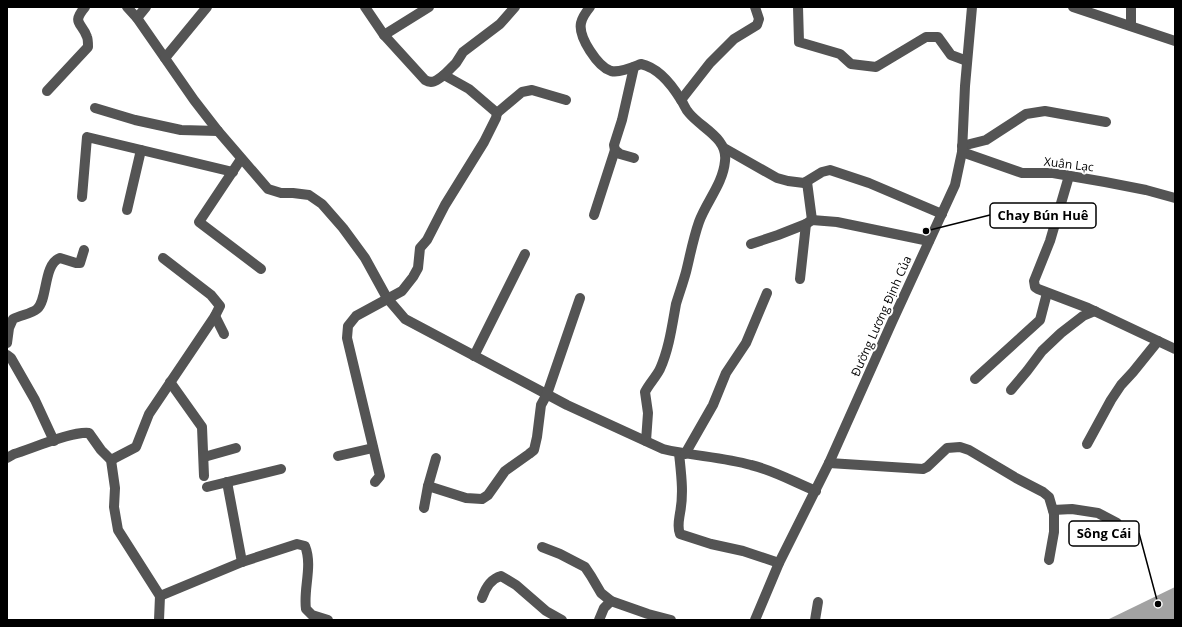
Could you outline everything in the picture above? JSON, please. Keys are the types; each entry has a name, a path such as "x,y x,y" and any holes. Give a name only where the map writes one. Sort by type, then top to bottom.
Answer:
{"street":[{"path":"47,91 88,47 88,37 78,22 79,15 85,7"},
{"path":"127,7 137,18 194,100 241,159 268,189 281,194 293,193 309,195 322,204 343,228 365,258 387,298 405,319 567,405 663,449 751,464 772,471 816,491"},
{"path":"137,18 146,7"},
{"path":"165,58 207,7"},
{"path":"365,7 384,35 425,80 431,83 444,75 456,63 463,52 500,24 515,7"},
{"path":"384,35 428,7"},
{"path":"590,7 581,22 581,29 586,44 597,60 604,67 616,72 641,64 658,72 681,100 687,111 708,129 724,151 777,178 794,182 807,182 822,172 830,170 869,183 942,214"},
{"path":"681,100 710,63 734,39 757,25 759,20 755,7"},
{"path":"798,7 799,42 840,54 851,64 876,67 926,37 938,37 951,55 967,61"},
{"name":"Đường Lương Định Của","path":"755,620 779,563 816,491 955,185 962,149 972,7"},
{"path":"1073,7 1175,41"},
{"path":"1131,7 1131,26"},
{"path":"594,214 615,150 614,145 622,120 634,67"},
{"path":"444,75 469,90 497,113"},
{"path":"376,482 380,476 347,338 348,326 356,316 402,291 413,277 418,268 420,248 427,240 445,205 484,142 497,113 522,92 526,91 532,90 566,100"},
{"path":"95,108 135,120 181,130 218,131"},
{"path":"962,149 986,140 1026,114 1044,111 1106,122"},
{"path":"82,197 87,137 233,172"},
{"name":"Xuân Lạc","path":"962,149 1022,173 1070,176 1128,186 1175,198"},
{"path":"128,210 141,150"},
{"path":"615,150 620,154 634,158"},
{"path":"646,441 648,413 645,392 664,359 677,302 699,222 705,206 715,191 721,176 725,161 724,151"},
{"path":"241,159 199,222 261,269"},
{"path":"1070,176 1050,241 1034,281 1035,287 1095,311 1175,349"},
{"path":"800,279 809,222 807,182"},
{"path":"751,244 809,222 836,222 929,241"},
{"path":"7,343 9,328 13,319 36,310 40,305 49,272 54,262 60,258 80,263 84,250"},
{"path":"474,356 525,254"},
{"path":"111,460 136,448 149,414 215,316 220,306 211,295 163,258"},
{"path":"767,293 746,343 726,373 713,405 682,453 682,504 678,530 680,534 711,544 743,551 779,563"},
{"path":"975,379 1040,320 1047,293"},
{"path":"428,486 466,498 482,499 488,495 505,471 534,450 537,437 540,405 547,394 580,298"},
{"path":"1011,390 1028,371 1042,351 1060,333 1083,316 1095,311"},
{"path":"215,316 224,334"},
{"path":"1087,444 1121,385 1158,341"},
{"path":"7,355 11,358 35,400 54,441"},
{"path":"170,382 202,427 204,476"},
{"path":"7,458 14,454 54,441 83,433 88,434 111,460 115,488 114,507 118,530 160,596 159,620"},
{"path":"829,463 923,469 947,448 960,447 969,450 1043,492 1049,497 1053,510 1054,532 1049,560"},
{"path":"204,457 236,448"},
{"path":"338,456 373,448"},
{"path":"424,508 428,486 436,458"},
{"path":"207,487 281,469"},
{"path":"227,482 242,562"},
{"path":"1053,510 1072,509 1098,513 1117,523"},
{"path":"160,596 242,562 297,544 305,546 307,553 308,570 306,610 312,615 328,620"},
{"path":"542,548 560,554 585,567 592,576 601,593 611,601 648,614 671,620"},
{"path":"482,598 488,585 495,578 501,576 516,585 546,611 562,620"},
{"path":"599,620 604,608 611,601"},
{"path":"815,620 818,602"}],"shaded area":[{"path":"1175,587 1175,620 1107,620"}],"place":[{"name":"Chay Bún Huê","path":"926,231"},
{"name":"Sông Cái","path":"1158,604"}]}
